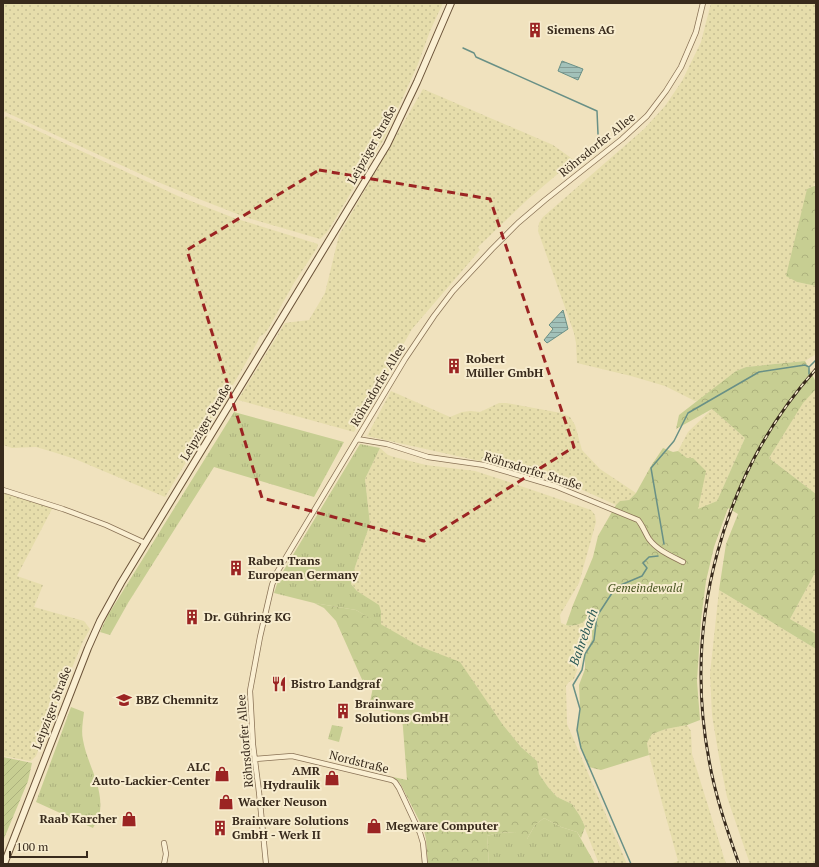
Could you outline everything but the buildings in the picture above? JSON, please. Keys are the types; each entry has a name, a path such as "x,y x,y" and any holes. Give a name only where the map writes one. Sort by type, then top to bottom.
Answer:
{"main road":[{"name":"Leipziger Straße","path":"4,864 56,726 100,620 145,543 387,145 414,89 451,3"}],"street":[{"name":"Röhrsdorfer Allee","path":"266,864 250,704 250,682 272,585 276,574 417,340 453,291 518,223 647,116 673,80 686,55 696,32 703,3"},
{"name":"Röhrsdorfer Straße","path":"357,439 386,444 428,457 484,465 555,486 638,520 649,539 659,549 683,562"},
{"path":"3,490 106,525 145,543"},
{"name":"Nordstraße","path":"255,759 292,756 392,780 399,788 420,833 423,843 425,864"},
{"path":"164,843 166,854 164,864"}],"highlighted area":[{"path":"319,170 490,199 574,447 424,541 262,498 187,250"}],"shaded area":[{"path":"3,3 443,3 430,31 418,64 384,139 328,231 320,239 245,217 199,199 158,182 3,111"},
{"path":"711,3 816,3 816,150 813,151 816,167 816,178 814,186 807,189 797,282 816,286 816,354 805,361 746,367 736,371 700,400 695,401 665,386 577,363 574,333 538,231 539,223 543,217 644,129 665,106 682,81 701,42"},
{"path":"423,89 553,145 574,160 527,200 478,247 480,250 412,329 354,432 238,400 285,323 309,320 325,293 339,235"},
{"path":"6,116 178,196 234,218 318,244 268,329 259,337 243,368 165,497 75,459 36,447 12,448 3,445 3,120"},
{"path":"816,389 816,494 769,458 803,402"},
{"path":"391,391 450,417 462,412 480,412 499,403 561,413 570,417 575,425 582,450 600,469 636,493 629,500 620,501 616,505 556,478 367,436"},
{"path":"712,409 745,438 717,501 698,510 687,458 678,451 688,432"},
{"path":"380,448 388,455 426,465 475,471 591,510 595,515 596,522 579,583 560,615 561,623 566,625 573,626 585,621 589,626 590,633 590,642 582,651 574,679 566,686 567,724 627,864 599,864 580,816 572,804 557,797 548,787 539,774 537,761 521,747 503,725 460,663 419,646 381,625 381,611 378,605 357,591 351,584 355,567 370,524 365,479"},
{"path":"3,492 53,507 17,576 43,585 34,607 84,621 90,629 83,641 36,756 30,761 3,756"},
{"path":"816,571 816,634 790,619"},
{"path":"719,590 816,649 816,864 750,864 727,797 712,715 710,674"},
{"path":"687,725 691,731 692,754 726,864 670,864 678,861 647,743 652,734 666,729"}],"green space":[{"path":"816,186 816,286 797,282 786,276 807,189"},
{"name":"Gemeindewald","path":"805,361 816,382 816,389 803,403 769,458 816,494 816,571 790,619 816,634 816,649 719,590 726,544 738,514 728,508 714,547 706,581 701,620 697,681 700,720 652,734 647,743 649,755 601,770 589,767 581,748 577,730 580,709 579,685 585,669 585,655 592,639 589,626 593,619 588,617 578,624 572,626 566,625 593,557 598,536 616,505 620,501 629,500 636,493 663,448 673,452 678,451 687,458 693,458 706,471 698,509 717,501 745,438 712,409 676,429 679,415 736,371 746,367"},
{"path":"234,412 344,442 314,497 214,467 128,603 110,635 100,632 108,615"},
{"path":"360,444 380,448 365,479 370,524 355,567 351,584 357,591 379,605 381,611 381,625 356,610 314,603 274,593 279,578"},
{"path":"314,603 356,610 419,646 460,662 503,725 521,747 537,761 539,774 548,787 557,797 572,804 585,827 581,838 577,832 561,827 544,818 535,825 527,839 519,840 515,832 498,833 487,836 489,864 428,864 424,830 400,783 393,777 407,780 402,715 369,707 373,687 364,684 336,621 324,608"},
{"path":"71,707 84,712 82,737 99,792 100,811 93,828 36,802"},
{"path":"332,725 343,727 339,742 328,739"},
{"path":"3,757 32,763 28,781 3,841"},
{"path":"544,818 561,827 577,832 595,864 489,864 487,836 498,833 515,832 527,839 535,825"}],"water":[{"path":"562,61 583,69 578,80 558,71"},
{"path":"563,310 568,329 547,343 544,340 553,329 549,325"}],"waterway":[{"path":"463,48 474,53 476,57 597,111 598,134"},
{"name":"Bahrebach","path":"664,544 651,468 674,441 688,413 759,372 805,365 809,367 816,360"},
{"path":"809,368 809,374"},
{"name":"Bahrebach","path":"631,864 581,748 577,730 580,709 573,685 582,670 585,654 594,640 597,616 616,587 642,576 647,568 643,563 649,557 658,556"}],"railway":[{"path":"739,864 718,799 709,760 702,708 702,655 707,603 718,552 734,502 756,455 783,410 816,369"}],"place":[{"name":"Siemens AG","path":"535,30"},
{"name":"Robert Müller GmbH","path":"454,366"},
{"name":"Raben Trans European Germany","path":"236,568"},
{"name":"Dr. Gühring KG","path":"192,617"},
{"name":"Bistro Landgraf","path":"279,684"},
{"name":"BBZ Chemnitz","path":"124,700"},
{"name":"Brainware Solutions GmbH","path":"343,711"},
{"name":"ALC Auto-Lackier-Center","path":"222,774"},
{"name":"AMR Hydraulik","path":"332,778"},
{"name":"Wacker Neuson","path":"226,802"},
{"name":"Raab Karcher","path":"129,819"},
{"name":"Megware Computer","path":"374,826"},
{"name":"Brainware Solutions GmbH - Werk II","path":"220,828"}]}
